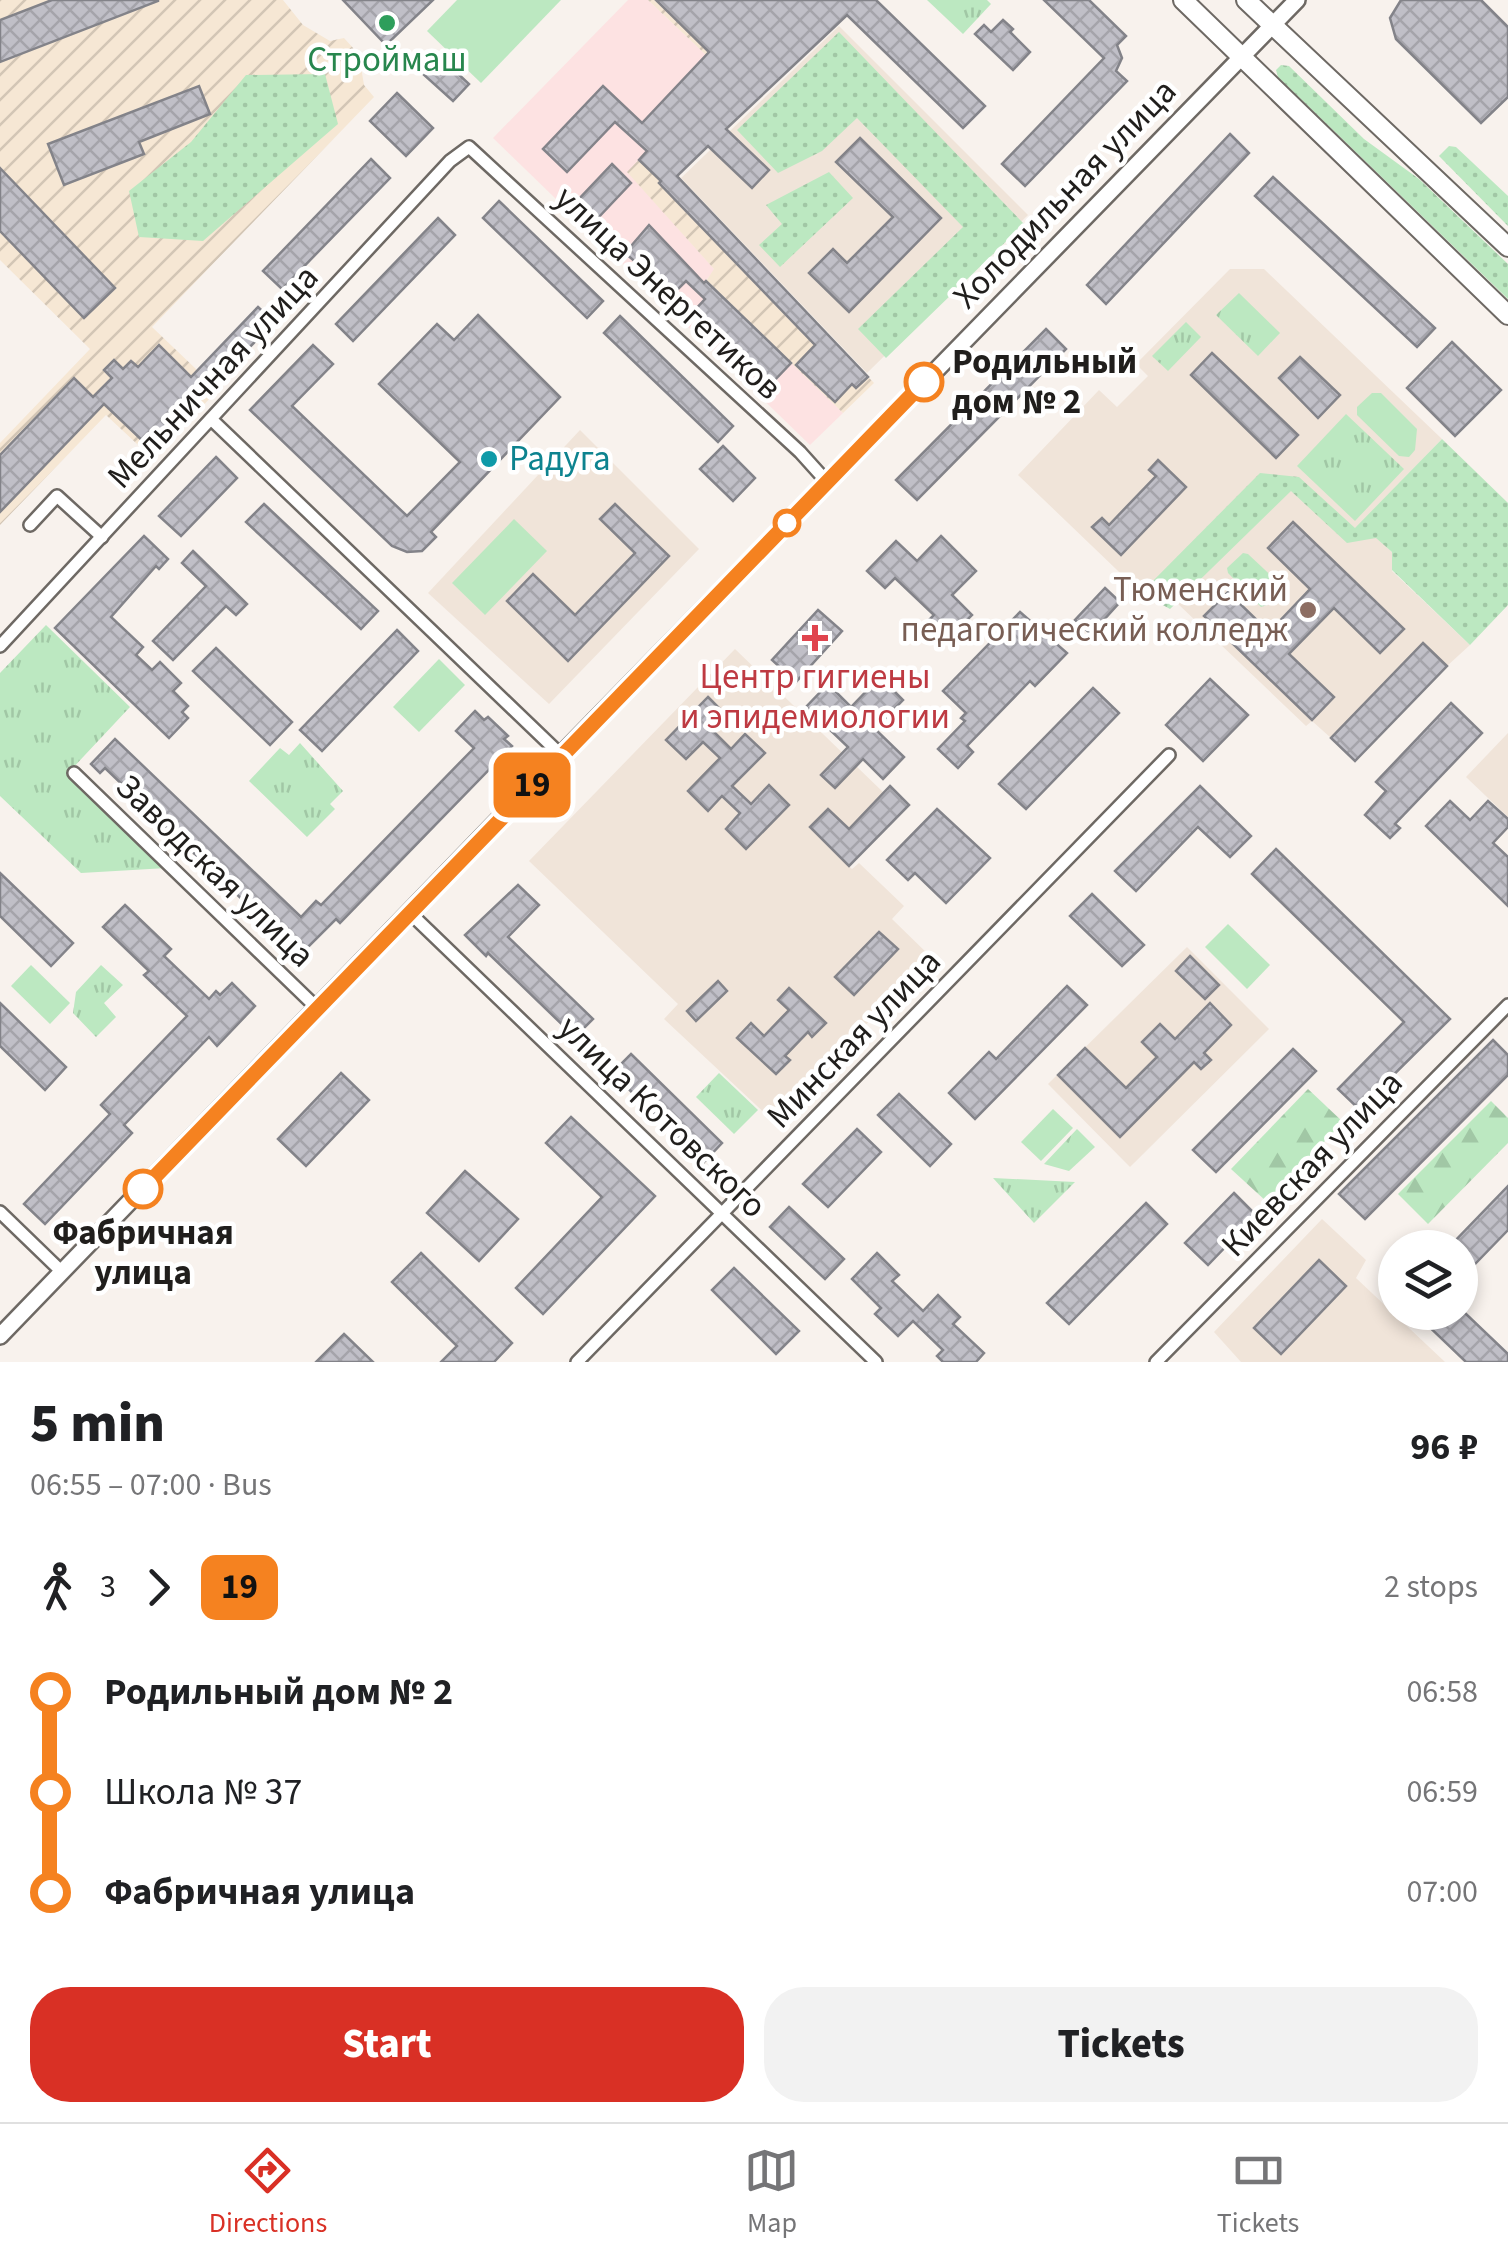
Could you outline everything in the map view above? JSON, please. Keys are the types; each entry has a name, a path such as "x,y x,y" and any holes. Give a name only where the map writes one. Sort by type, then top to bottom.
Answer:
{"main road":[{"path":"1183,0 1508,315"},
{"path":"1246,0 1508,247"}],"street":[{"name":"Холодильная улица","path":"0,1336 1298,0"},
{"name":"улица Энергетиков","path":"468,147 800,452 827,482"},
{"name":"Мельничная улица","path":"0,646 450,161 468,147"},
{"path":"210,419 561,755"},
{"path":"30,525 57,496 102,537"},
{"name":"Минская улица","path":"577,1362 1169,755"},
{"name":"Заводская улица","path":"74,773 318,1008"},
{"name":"улица Котовского","path":"409,912 876,1362"},
{"name":"Киевская улица","path":"1156,1362 1508,1005"},
{"path":"0,1212 62,1272"}],"shaded area":[{"path":"0,0 283,0 303,25 330,41 344,38 354,49 349,56 361,67 364,85 374,97 152,327 218,390 152,458 106,415 0,525 0,443 90,349 0,260"},
{"path":"628,0 648,0 706,55 666,98 682,115 628,172 715,270 706,280 843,413 810,445 493,138"},
{"path":"648,0 817,0 837,24 677,176 874,383 843,413 706,281 714,269 627,172 681,116 665,98 706,55"},
{"name":"Родильный дом № 2","path":"839,26 1028,215 867,373 681,178"},
{"path":"1230,269 1264,269 1442,439 1356,528 1377,538 1392,552 1392,571 1470,645 1447,666 1422,643 1331,738 1312,721 1306,726 1177,603 1141,593 1018,475 1099,390 1117,407 1148,376 1136,364"},
{"path":"580,430 699,549 549,704 428,593"},
{"path":"735,649 884,793 830,848 852,869 859,863 904,906 892,919 931,957 773,1121 664,1019 678,1004 529,861"},
{"path":"1508,733 1508,817 1466,777"},
{"path":"1187,947 1269,1029 1130,1167 1048,1084"},
{"path":"1322,1219 1366,1260 1356,1278 1378,1299 1378,1330 1411,1330 1445,1362 1241,1362 1214,1332"}],"green space":[{"path":"457,0 561,0 481,83 427,31"},
{"path":"927,0 987,0 991,4 963,34"},
{"path":"839,32 1024,224 886,358 858,329 963,227 857,118 822,151 778,173 737,130"},
{"path":"1281,65 1289,66 1364,139 1419,179 1508,264 1508,299 1278,77 1276,70"},
{"path":"325,74 338,124 203,241 139,237 129,191 191,142 246,75"},
{"path":"1449,146 1456,147 1508,196 1508,226 1439,156"},
{"path":"829,172 853,198 780,267 759,245 782,224 766,205"},
{"path":"1239,293 1280,333 1258,356 1216,315"},
{"path":"1186,322 1201,337 1168,371 1152,356"},
{"path":"1372,393 1381,393 1417,429 1415,450 1409,457 1399,456 1357,415 1357,407"},
{"path":"1346,414 1404,469 1355,521 1297,466"},
{"path":"1442,439 1508,503 1508,605 1470,645 1392,570 1392,552 1376,538 1347,543 1291,491 1170,609 1141,593 1260,473 1299,477 1355,528"},
{"path":"514,519 547,551 485,615 452,583"},
{"path":"1243,553 1280,584 1281,590 1267,605 1261,607 1228,573 1227,568"},
{"path":"46,625 130,707 69,772 167,868 81,873 0,796 0,673"},
{"path":"439,659 465,685 419,732 393,707"},
{"path":"300,743 343,791 330,804 335,809 307,837 249,781 280,748 289,755"},
{"path":"1228,924 1270,965 1247,989 1205,947"},
{"path":"31,965 70,1003 50,1024 11,986"},
{"path":"101,965 123,985 104,1003 116,1017 96,1037 73,1013 76,992"},
{"path":"719,1073 758,1110 734,1134 696,1097"},
{"path":"1308,1089 1343,1122 1267,1202 1231,1169"},
{"path":"1491,1101 1508,1118 1508,1143 1428,1224 1398,1194"},
{"path":"1053,1109 1073,1128 1041,1161 1021,1142"},
{"path":"1077,1129 1095,1147 1069,1171 1044,1164"},
{"path":"993,1178 1075,1182 1034,1223"}],"building":[{"path":"52,0 158,1 0,62 0,20"},
{"name":"Строймаш","path":"343,0 433,0 386,45"},
{"path":"656,0 876,0 985,106 963,128 847,15 726,129 769,170 752,188 708,146 677,176 868,377 856,388 852,384 835,402 796,365 815,345 659,183 639,160 647,151 615,122 567,172 543,149 603,86 642,123 709,52"},
{"path":"1044,0 1089,0 1126,36 1117,45 1122,58 1116,71 1127,81 1025,186 1002,164 1104,58"},
{"path":"1401,0 1481,0 1508,27 1508,97 1481,123 1396,39 1390,18"},
{"path":"1003,20 1030,52 1013,70 975,34 984,25 991,32"},
{"path":"439,56 469,84 453,101 423,74"},
{"path":"199,86 210,114 139,142 144,154 64,185 48,144"},
{"path":"397,93 433,128 406,156 370,121"},
{"path":"1230,134 1249,153 1106,304 1087,285"},
{"path":"860,138 941,218 849,312 809,273 833,249 847,263 893,217 836,162"},
{"path":"371,159 390,178 282,289 263,271"},
{"path":"612,164 631,183 596,220 577,201"},
{"path":"0,168 115,288 84,318 0,231"},
{"path":"1273,177 1435,328 1417,347 1255,196"},
{"path":"499,201 603,301 587,318 483,218"},
{"path":"438,218 455,235 353,341 336,324"},
{"path":"649,225 704,283 791,363 771,384 694,311 705,299 686,281 673,294 625,253"},
{"path":"258,307 274,322 183,410 186,413 168,432 164,428 147,445 104,404 0,512 0,455 74,378 93,397 112,378 104,370 114,360 123,369 131,361 138,367 159,345 191,377"},
{"path":"478,315 560,397 431,532 436,537 422,551 407,552 392,546 250,410 313,345 333,364 292,406 407,516 460,462 379,384 437,324 454,340"},
{"path":"620,316 733,426 718,442 604,333"},
{"path":"1046,329 1066,349 917,500 896,480"},
{"path":"1452,342 1501,390 1455,436 1407,388"},
{"path":"1212,353 1298,435 1276,458 1191,375"},
{"path":"1300,357 1340,395 1318,418 1279,378"},
{"path":"723,446 755,478 733,501 700,469"},
{"path":"216,457 237,478 181,536 159,516"},
{"path":"1158,460 1186,487 1121,555 1092,527 1102,518 1109,525 1156,476 1149,470"},
{"path":"264,504 378,611 361,629 246,522"},
{"path":"615,504 669,556 568,661 507,601 533,574 575,615 635,553 600,519"},
{"path":"1293,522 1404,629 1380,653 1334,608 1289,654 1334,697 1312,720 1204,616 1228,592 1269,632 1310,589 1268,548"},
{"path":"144,536 168,559 159,569 156,566 111,617 143,647 136,655 152,670 160,662 181,683 173,691 188,706 182,712 188,718 169,738 55,628"},
{"path":"941,536 976,571 952,595 972,615 944,643 925,624 934,615 895,578 885,588 867,571 896,541 917,561"},
{"path":"193,551 247,604 236,615 226,606 173,660 153,641 206,586 182,563"},
{"path":"1105,588 1120,602 1091,634 1075,620"},
{"path":"818,610 842,631 796,682 772,660"},
{"path":"1020,612 1067,653 1035,686 1030,681 967,746 973,752 958,768 938,749 965,721 961,718 966,713 943,691"},
{"path":"397,630 418,651 322,751 300,730"},
{"path":"1423,643 1447,666 1355,761 1331,738"},
{"path":"216,648 292,722 270,745 193,671"},
{"path":"880,677 903,700 875,729 904,757 883,779 863,759 835,788 821,775 848,747 806,707 828,684 851,707"},
{"path":"1210,679 1248,715 1203,761 1166,725"},
{"path":"1093,688 1119,713 1026,809 999,784"},
{"path":"708,697 727,716 713,731 731,749 745,734 765,753 732,786 751,804 769,785 789,805 746,849 726,829 740,813 722,796 708,811 688,791 720,758 703,742 686,759 666,740"},
{"path":"1451,703 1482,733 1395,824 1400,828 1390,838 1365,815 1386,791 1376,782"},
{"path":"475,711 484,720 488,717 508,736 504,739 512,746 340,923 336,919 300,955 105,768 100,773 91,764 115,739 301,917 316,901 321,905 474,748 456,731"},
{"path":"890,786 909,805 849,866 810,827 828,809 849,829"},
{"path":"1200,786 1251,836 1230,857 1198,827 1136,891 1115,871"},
{"path":"1450,801 1470,820 1488,801 1508,819 1508,827 1493,843 1508,857 1508,906 1426,826"},
{"path":"937,809 990,858 946,903 915,873 908,880 887,860"},
{"path":"1276,849 1450,1019 1359,1109 1338,1089 1404,1022 1252,874"},
{"path":"0,873 73,943 51,966 0,916"},
{"path":"518,885 539,905 508,937 593,1019 575,1037 465,935"},
{"path":"1092,894 1144,945 1122,966 1070,916"},
{"path":"125,905 171,949 164,956 209,999 232,983 255,1006 217,1046 209,1037 124,1125 132,1133 45,1224 24,1204 110,1114 101,1105 187,1016 144,975 149,971 103,927"},
{"path":"879,932 898,949 854,995 835,977"},
{"path":"1190,956 1219,985 1205,999 1176,971"},
{"path":"718,981 727,991 696,1021 687,1011"},
{"path":"1067,986 1087,1005 975,1119 949,1093 989,1052 996,1059"},
{"path":"789,988 826,1023 812,1037 808,1032 785,1056 790,1060 776,1074 737,1038 751,1023 764,1036 789,1010 778,1000"},
{"path":"0,1003 66,1067 45,1090 0,1046"},
{"path":"1210,1003 1231,1025 1204,1053 1211,1060 1201,1069 1194,1062 1120,1137 1058,1075 1085,1048 1126,1088 1157,1057 1142,1042 1160,1024 1175,1039"},
{"path":"1493,1040 1508,1055 1508,1075 1365,1219 1339,1194"},
{"path":"1293,1049 1316,1071 1216,1172 1193,1150"},
{"path":"631,1054 722,1143 704,1162 612,1073"},
{"path":"341,1073 369,1100 306,1166 278,1139"},
{"path":"899,1094 951,1144 930,1166 878,1115"},
{"path":"571,1117 655,1196 543,1314 516,1288 602,1197 546,1143"},
{"path":"857,1129 881,1152 828,1207 803,1184"},
{"path":"465,1171 518,1219 479,1261 427,1213"},
{"path":"1508,1186 1508,1230 1478,1261 1478,1230 1466,1230"},
{"path":"1234,1193 1256,1215 1208,1265 1185,1243"},
{"path":"1146,1203 1167,1224 1069,1324 1047,1303"},
{"path":"789,1207 844,1259 825,1279 770,1227"},
{"path":"421,1253 512,1343 494,1362 441,1362 457,1346 392,1282"},
{"path":"877,1253 899,1275 892,1281 923,1311 938,1295 960,1317 953,1324 984,1353 976,1362 943,1362 937,1356 943,1350 913,1321 898,1336 875,1314 881,1308 852,1279"},
{"path":"1319,1260 1346,1286 1281,1354 1254,1328"},
{"path":"734,1268 799,1331 776,1354 712,1290"},
{"path":"1478,1325 1508,1354 1508,1362 1466,1362 1433,1330 1478,1330"},
{"path":"344,1334 373,1362 316,1362"}],"bus line":[{"name":"19","path":"143,1189 924,382"}],"place":[{"name":"Строймаш","path":"387,23"},
{"name":"Родильный дом № 2","path":"924,382"},
{"name":"Радуга","path":"489,459"},
{"name":"Тюменский педагогический колледж","path":"1308,610"},
{"name":"Центр гигиены и эпидемиологии","path":"815,638"},
{"name":"Фабричная улица","path":"143,1189"}]}
